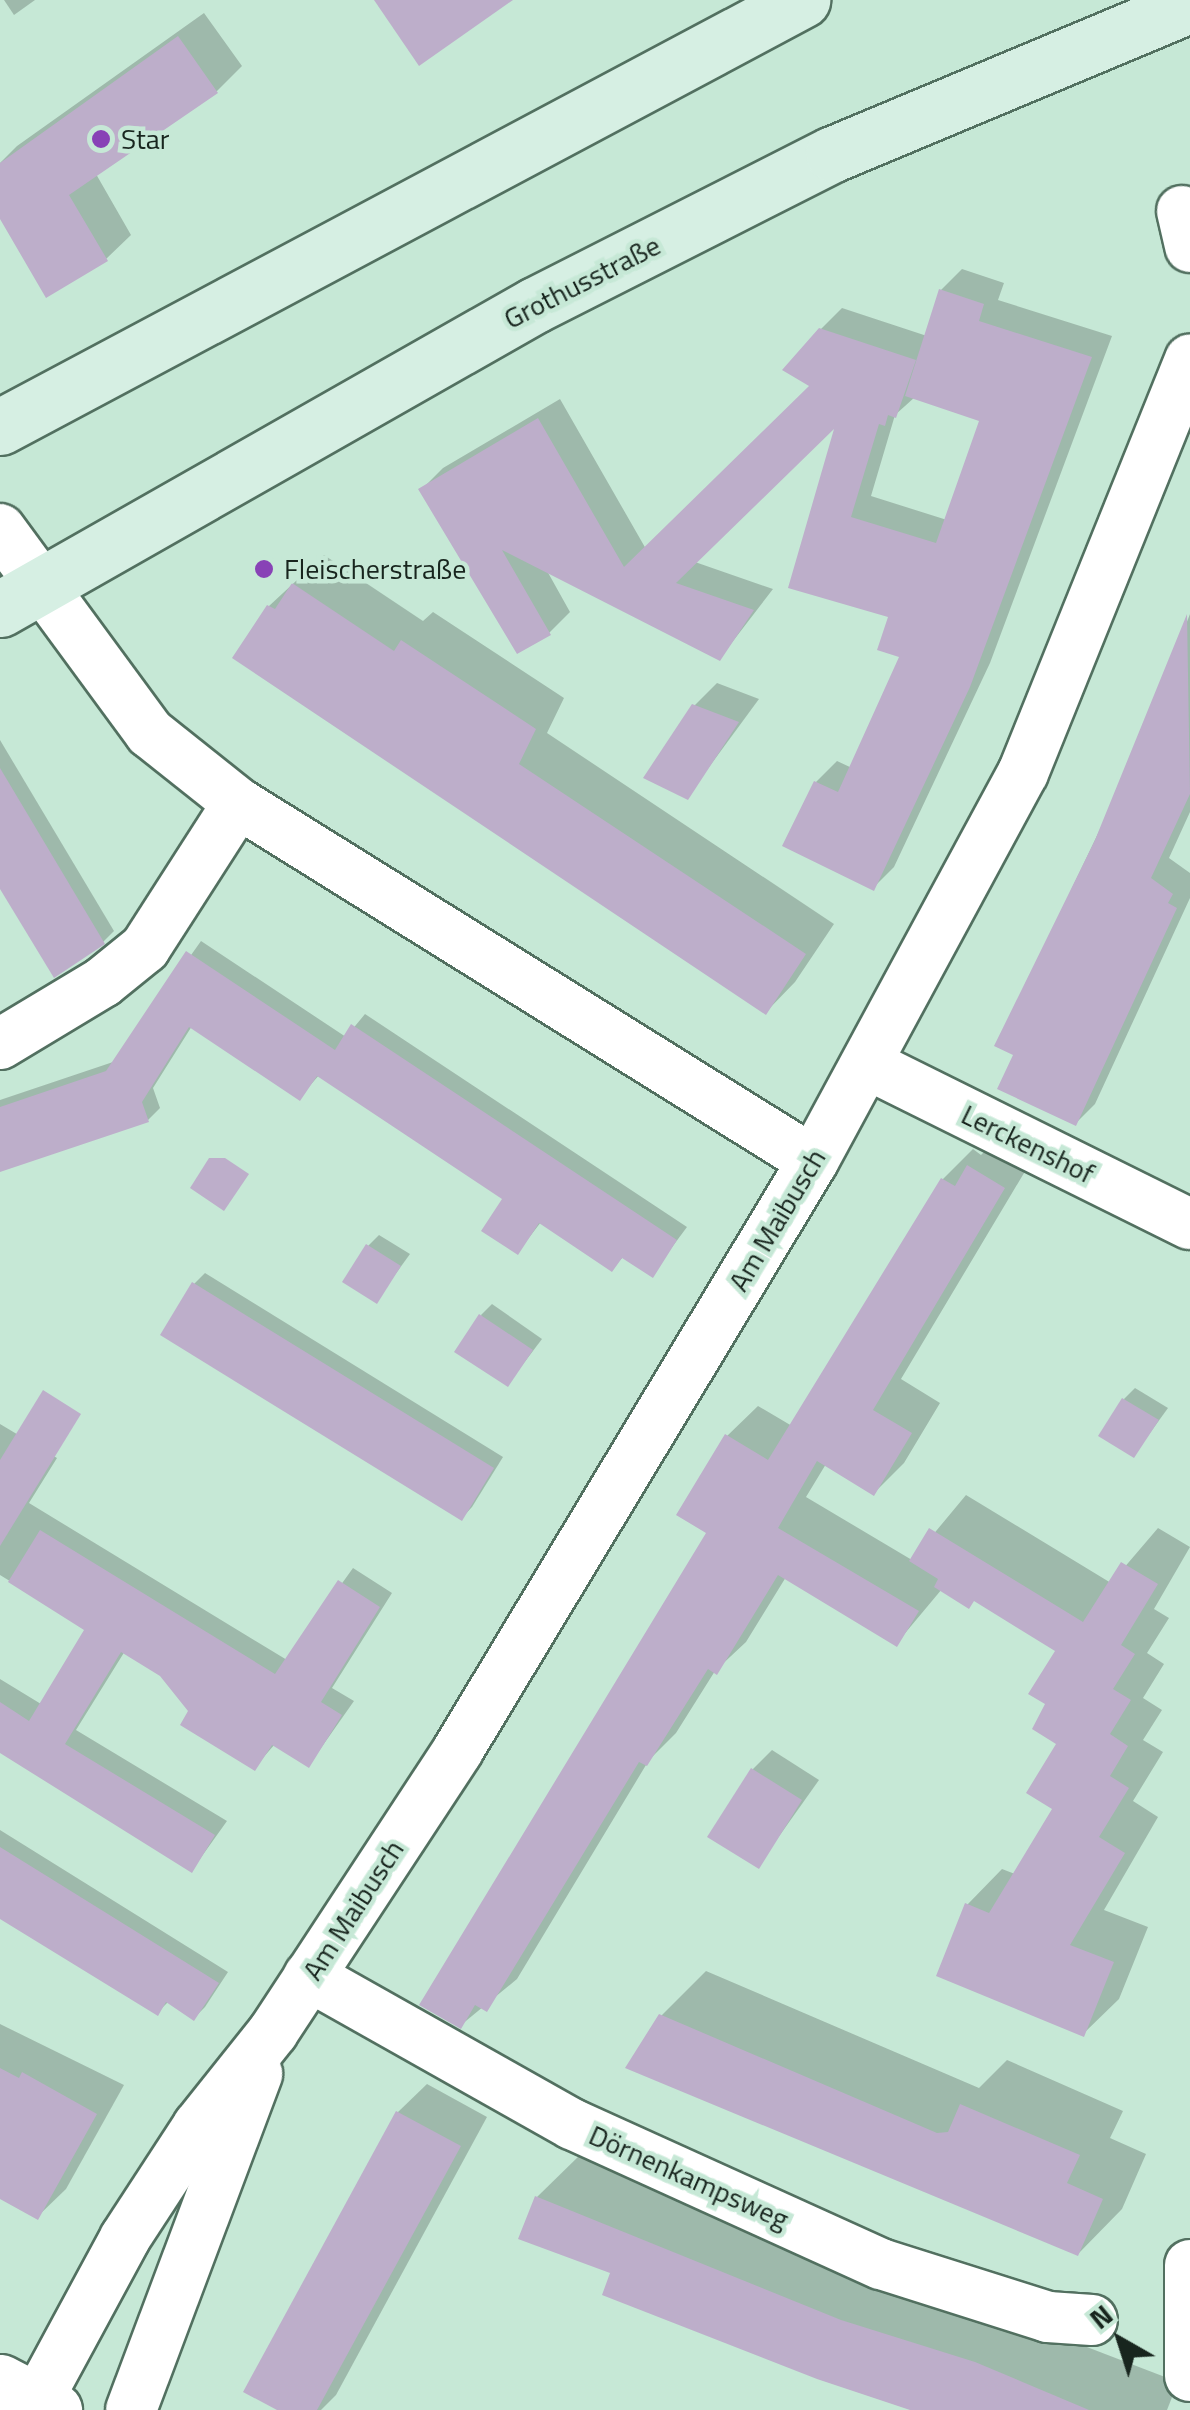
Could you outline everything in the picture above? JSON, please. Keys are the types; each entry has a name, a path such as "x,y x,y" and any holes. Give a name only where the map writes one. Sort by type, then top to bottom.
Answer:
{"main road":[{"path":"0,426 802,0"},
{"name":"Grothusstraße","path":"22,596 640,251 834,154 1190,4"}],"street":[{"name":"Am Maibusch","path":"31,2401 126,2238 198,2126 272,2032 458,1750 813,1161 1022,773 1190,360"},
{"path":"0,529 22,596 150,733 238,803 813,1161"},
{"path":"0,1044 103,982 144,948 238,803"},
{"name":"Lerckenshof","path":"867,1064 1190,1224"},
{"name":"Dörnenkampsweg","path":"309,1976 572,2124 881,2264 1048,2318 1092,2320"},
{"name":"Am Maibusch","path":"131,2410 272,2032"},
{"path":"1190,2265 1190,2376"}],"building":[{"path":"374,0 513,0 419,66"},
{"path":"178,36 218,93 69,195 108,261 46,298 0,219 0,163"},
{"path":"939,289 984,304 979,321 1092,357 970,687 874,891 782,846 814,781 838,792 899,657 877,650 888,617 788,588 834,429 676,583 754,610 720,661 502,550 551,635 517,654 418,489 538,418 624,567 809,386 782,370 819,328 916,360 896,418 888,415 885,426 879,424 851,517 936,543 979,421 905,396"},
{"path":"292,583 394,651 401,640 536,729 519,764 806,954 766,1015 232,658 267,605 275,609"},
{"path":"1187,614 1190,794 1151,878 1173,894 1168,903 1177,908 1076,1126 997,1089 1013,1055 994,1046 1095,840"},
{"path":"692,704 739,722 688,800 643,778"},
{"path":"0,768 105,944 54,978 0,889"},
{"path":"186,951 335,1050 351,1024 677,1240 653,1278 622,1258 612,1272 539,1223 518,1255 481,1231 502,1199 317,1076 300,1101 189,1027 142,1102 149,1122 0,1172 0,1107 106,1071"},
{"path":"209,1158 225,1158 249,1174 224,1211 190,1188"},
{"path":"967,1165 1005,1188 873,1410 912,1433 874,1496 817,1461 778,1528 919,1611 897,1647 778,1575 717,1675 708,1669 647,1766 639,1762 487,2012 475,2005 461,2029 419,2005 706,1533 676,1515 725,1434 768,1460 941,1178 955,1186"},
{"path":"366,1244 401,1266 377,1304 342,1282"},
{"path":"192,1282 494,1468 462,1521 160,1335"},
{"path":"479,1314 533,1350 508,1387 454,1352"},
{"path":"43,1390 81,1414 0,1546 0,1460"},
{"path":"1122,1398 1159,1420 1134,1458 1098,1436"},
{"path":"929,1528 1083,1622 1121,1562 1158,1584 1121,1645 1135,1654 1113,1689 1131,1700 1110,1734 1128,1746 1110,1776 1129,1788 1099,1837 1125,1853 1070,1945 1114,1962 1084,2037 936,1976 965,1903 989,1913 1052,1809 1026,1793 1056,1744 1032,1729 1045,1704 1028,1694 1055,1651 974,1601 969,1609 934,1587 938,1579 909,1561"},
{"path":"40,1530 275,1674 338,1580 380,1607 321,1702 342,1715 309,1768 272,1745 255,1771 180,1725 188,1711 160,1676 121,1652 65,1744 215,1835 192,1873 0,1753 0,1702 29,1721 84,1630 8,1582"},
{"path":"751,1768 802,1800 759,1869 707,1837"},
{"path":"0,1847 219,1983 194,2021 166,2002 158,2016 0,1919"},
{"path":"659,2014 937,2133 948,2132 960,2104 1080,2155 1067,2183 1103,2199 1078,2256 625,2068"},
{"path":"0,2068 19,2078 22,2072 97,2114 38,2220 0,2199"},
{"path":"396,2111 461,2146 317,2410 277,2410 243,2392"},
{"path":"535,2196 841,2320 975,2362 1089,2410 910,2410 817,2379 602,2295 610,2273 518,2239"}],"place":[{"name":"Star","path":"101,139"},
{"name":"Fleischerstraße","path":"264,569"}]}
